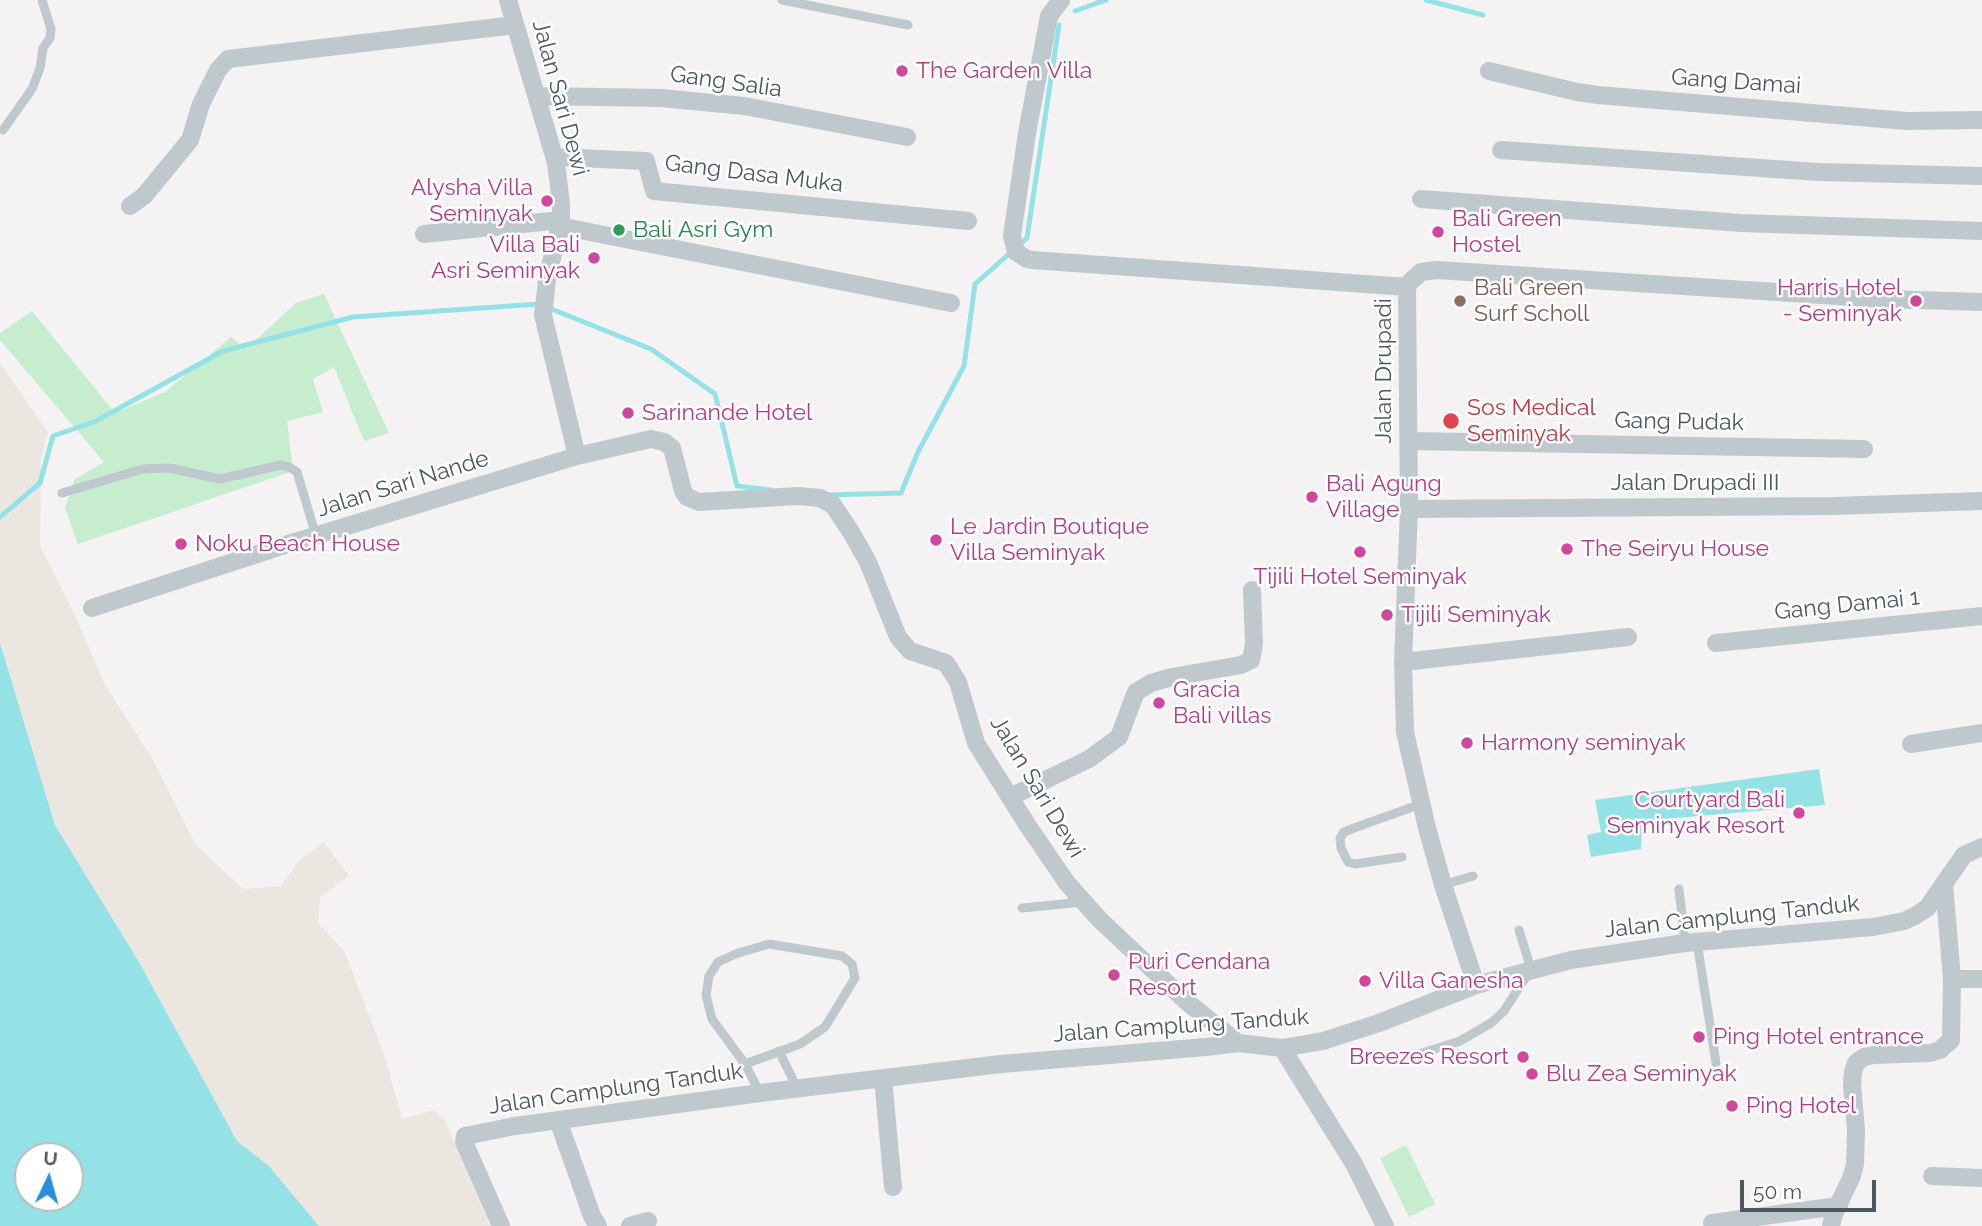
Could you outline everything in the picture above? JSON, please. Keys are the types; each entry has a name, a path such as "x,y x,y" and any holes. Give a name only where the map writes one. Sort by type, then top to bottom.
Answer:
{"street":[{"name":"Jalan Sari Dewi","path":"508,0 554,157 561,203 560,223 543,309 544,327 577,456"},
{"path":"1061,0 1049,16 1027,133 1012,236 1016,252 1032,260 1407,287"},
{"path":"130,206 144,196 190,141 201,104 218,70 228,60 515,25"},
{"name":"Gang Damai","path":"1489,71 1598,95 1906,121 1982,120"},
{"name":"Gang Salia","path":"536,96 661,98 744,106 907,137"},
{"path":"1501,150 1818,172 1982,176"},
{"name":"Gang Dasa Muka","path":"554,157 646,161 654,191 968,221"},
{"path":"1421,199 1741,223 1982,231"},
{"path":"424,234 560,223 951,303"},
{"name":"Jalan Drupadi","path":"1476,985 1443,885 1405,732 1403,662 1409,509 1407,287 1421,272 1437,270 1884,299 1982,302"},
{"name":"Jalan Sari Dewi","path":"651,439 664,442 672,448 683,491 687,497 699,502 798,496 820,498 833,505 868,562 898,637 910,651 946,663 958,682 976,743 1067,883 1083,902 1187,1002 1238,1043"},
{"name":"Jalan Sari Nande","path":"92,608 577,456 651,439"},
{"name":"Gang Pudak","path":"1409,442 1864,449"},
{"name":"Jalan Drupadi III","path":"1409,509 1834,506 1982,501"},
{"path":"1010,797 1089,759 1119,737 1136,692 1151,683 1241,665 1251,660 1254,644 1252,590"},
{"name":"Gang Damai 1","path":"1716,643 1982,616"},
{"path":"1403,662 1628,636"},
{"path":"1912,744 1982,733"},
{"name":"Jalan Camplung Tanduk","path":"500,1226 464,1142 465,1136 558,1120 1001,1064 1238,1043 1282,1048 1323,1041 1379,1023 1476,985 1571,960 1691,943 1873,927 1904,921 1927,908 1964,855 1982,847"},
{"path":"1831,1225 1855,1164 1856,1130 1852,1086 1856,1063 1864,1057 1930,1052 1944,1048 1951,1040 1952,979 1944,884"},
{"path":"1952,979 1982,979"},
{"path":"1282,1048 1354,1164 1385,1226"},
{"path":"883,1078 892,1187"},
{"path":"558,1120 598,1226"},
{"path":"1932,1176 1982,1178"},
{"path":"1712,1223 1839,1206"}],"lane":[{"path":"3,130 32,89 40,68 43,48 50,38 51,29 42,0"},
{"path":"782,0 908,25"},
{"path":"62,493 143,469 169,468 220,479 281,465 297,472 316,536"},
{"path":"1402,858 1355,864 1348,862 1341,848 1340,838 1344,832 1421,804"},
{"path":"1443,885 1473,876"},
{"path":"1679,889 1716,1063"},
{"path":"1022,908 1083,902"},
{"path":"1400,1059 1460,1041 1491,1023 1504,1011 1531,970 1519,930"},
{"path":"745,1064 800,1044 825,1027 855,978 852,964 842,956 769,944 718,962 709,976 706,995 712,1019 745,1064 760,1093"},
{"path":"779,1051 797,1088"}],"green space":[{"path":"324,294 389,433 364,441 334,367 313,379 323,412 287,421 293,471 78,544 65,508 75,479 104,462 0,340 0,333 32,311 115,413 165,392 231,337 246,349 296,303"},
{"path":"1406,1145 1435,1204 1409,1217 1380,1158"}],"sand":[{"path":"0,363 48,432 41,460 40,546 74,613 104,683 153,760 195,844 243,889 281,886 299,860 324,842 349,876 320,897 318,923 344,951 383,1051 402,1119 434,1110 444,1119 490,1226 319,1226 269,1166 237,1141 139,962 55,825 0,643"}],"water":[{"path":"0,643 55,825 139,962 237,1141 269,1166 319,1226 0,1226"},
{"path":"1819,769 1825,805 1642,821 1641,849 1591,857 1587,835 1601,832 1595,800"}],"waterway":[{"path":"1075,11 1106,0"},
{"path":"1426,0 1483,15"},
{"path":"826,495 901,493 918,452 964,366 975,284 1027,238 1059,25"},
{"path":"0,517 40,483 53,436 96,421 223,351 353,317 539,304 651,349 715,394 737,486 771,490"}],"place":[{"name":"The Garden Villa","path":"902,71"},
{"name":"Alysha Villa Seminyak","path":"547,201"},
{"name":"Bali Asri Gym","path":"619,230"},
{"name":"Bali Green Hostel","path":"1438,232"},
{"name":"Villa Bali Asri Seminyak","path":"594,258"},
{"name":"Bali Green Surf Scholl","path":"1460,301"},
{"name":"Harris Hotel - Seminyak","path":"1916,301"},
{"name":"Sarinande Hotel","path":"628,413"},
{"name":"Sos Medical Seminyak","path":"1451,421"},
{"name":"Bali Agung Village","path":"1312,497"},
{"name":"Le Jardin Boutique Villa Seminyak","path":"936,540"},
{"name":"Noku Beach House","path":"181,544"},
{"name":"The Seiryu House","path":"1567,549"},
{"name":"Tijili Hotel Seminyak","path":"1360,552"},
{"name":"Tijili Seminyak","path":"1387,615"},
{"name":"Gracia Bali villas","path":"1159,703"},
{"name":"Harmony seminyak","path":"1467,743"},
{"name":"Courtyard Bali Seminyak Resort","path":"1799,813"},
{"name":"Puri Cendana Resort","path":"1114,975"},
{"name":"Villa Ganesha","path":"1365,981"},
{"name":"Ping Hotel entrance","path":"1699,1037"},
{"name":"Breezes Resort","path":"1523,1057"},
{"name":"Blu Zea Seminyak","path":"1532,1074"},
{"name":"Ping Hotel","path":"1732,1106"}]}
